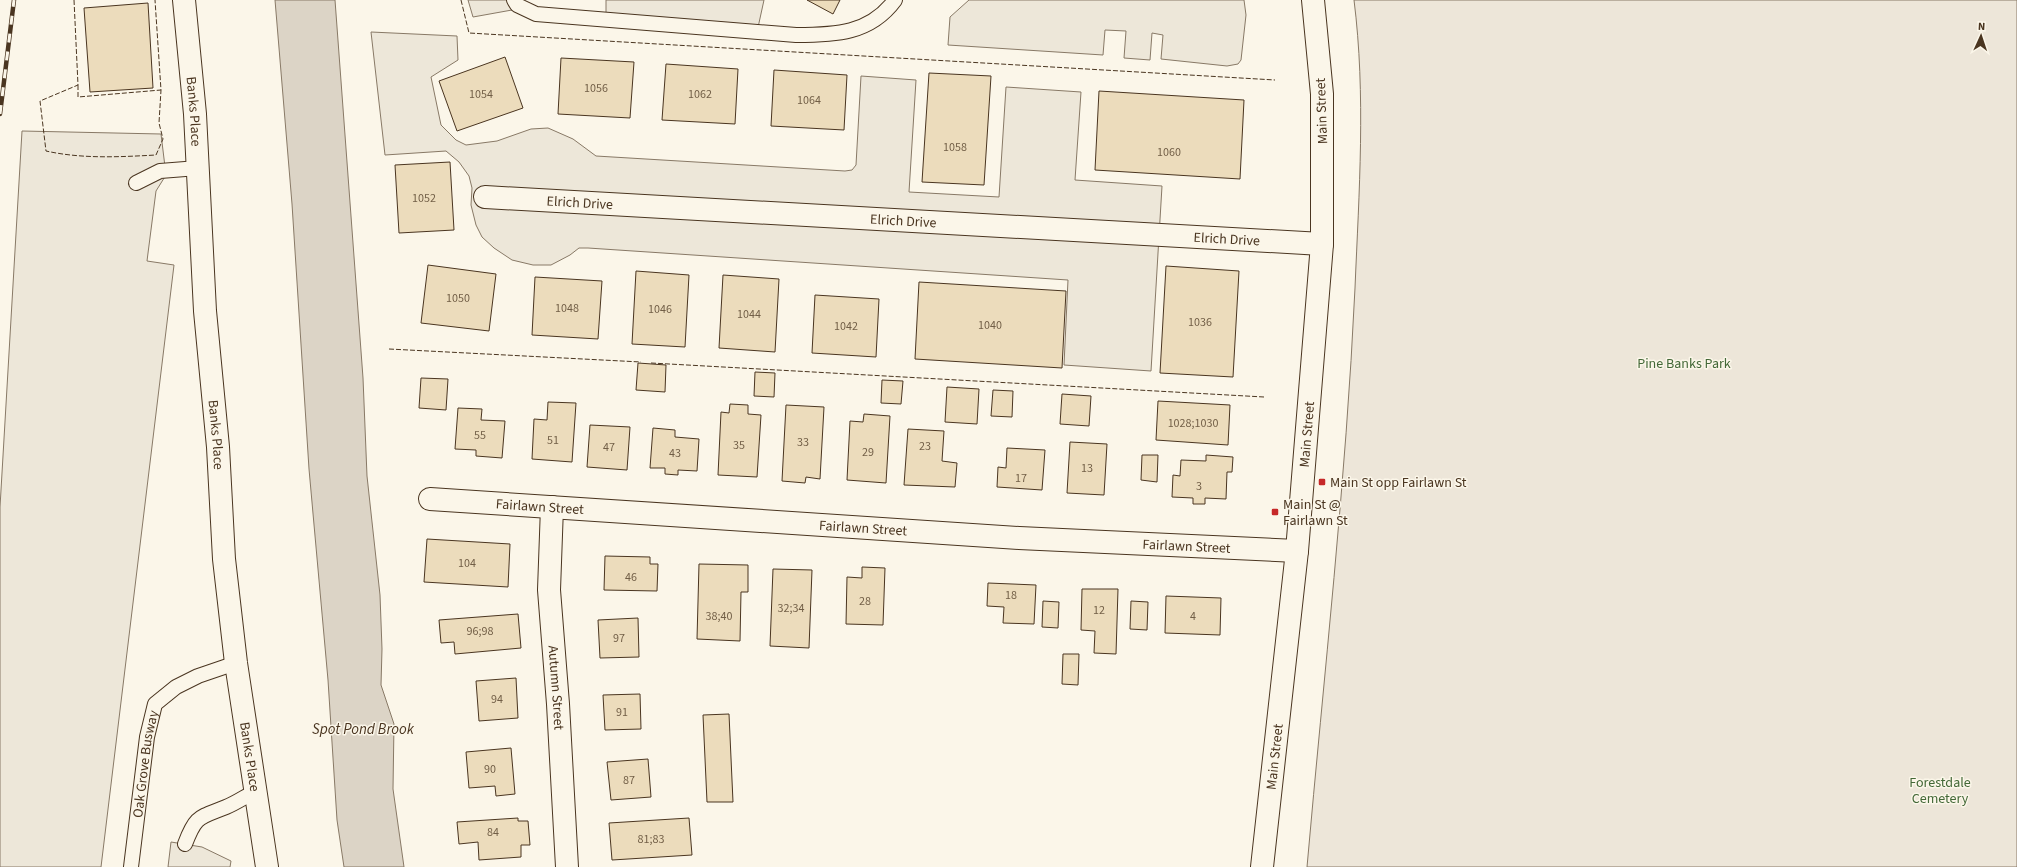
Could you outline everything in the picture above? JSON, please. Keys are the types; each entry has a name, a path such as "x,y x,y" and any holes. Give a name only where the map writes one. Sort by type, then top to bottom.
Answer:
{"street":[{"name":"Banks Place","path":"184,0 195,114 205,311 218,447 224,559 236,663 267,867"},
{"name":"Main Street","path":"1262,867 1297,551 1322,244 1322,94 1313,0"},
{"name":"Elrich Drive","path":"485,197 1322,244"},
{"name":"Fairlawn Street","path":"430,499 1019,538 1297,551"},
{"name":"Autumn Street","path":"552,507 549,590 558,704 567,867"}],"lane":[{"path":"514,0 517,4 536,14 796,35 823,35 848,32 879,18 895,0"},
{"path":"136,183 160,171 198,168"},
{"name":"Oak Grove Busway","path":"131,867 146,737 155,704 176,687 198,676 236,663"},
{"path":"185,844 192,825 203,815 227,806 256,791"}],"green space":[{"name":"Pine Banks Park","path":"1354,0 2017,0 2017,867 1307,867 1334,578 1346,433 1355,288 1360,180 1361,108 1358,36"}],"shaded area":[{"path":"468,0 510,0 512,10 473,17"},
{"path":"606,0 764,0 757,32 606,20"},
{"path":"969,0 1244,0 1246,15 1241,60 1238,64 1227,66 1161,59 1163,35 1152,33 1150,60 1124,58 1126,31 1105,30 1103,55 948,45 950,17"},
{"path":"371,32 457,36 458,60 431,77 441,125 456,140 466,145 497,141 531,129 548,128 573,139 596,156 845,171 852,170 856,165 861,76 916,80 909,192 999,197 1006,87 1081,92 1075,180 1162,186 1151,371 1064,365 1068,280 588,248 579,248 570,255 551,265 533,265 512,260 494,248 482,237 476,225 471,205 472,188 469,176 459,162 446,151 385,155"},
{"path":"22,131 161,134 166,175 156,191 147,261 174,265 101,867 0,867 0,507"},
{"path":"171,842 202,847 231,861 230,867 168,867"}],"water":[{"name":"Spot Pond Brook","path":"275,0 335,0 363,378 367,476 380,595 382,649 381,685 394,724 393,789 404,867 344,867 337,820 328,680 309,469 292,204"}],"building":[{"path":"807,0 840,0 833,14"},
{"path":"148,3 153,88 90,92 84,8"},
{"path":"505,57 523,108 457,131 439,81"},
{"path":"561,58 634,62 630,118 558,114"},
{"path":"666,64 738,69 735,124 662,120"},
{"path":"774,70 847,75 844,130 771,126"},
{"path":"929,73 991,76 984,185 922,182"},
{"path":"1099,91 1244,100 1240,179 1095,170"},
{"path":"450,162 454,230 399,233 395,165"},
{"path":"428,265 496,274 489,331 421,323"},
{"path":"1166,266 1239,271 1233,377 1160,373"},
{"path":"636,271 689,275 685,347 632,344"},
{"path":"723,275 779,279 775,352 719,348"},
{"path":"535,277 602,281 598,339 532,335"},
{"path":"919,282 1066,291 1062,368 915,359"},
{"path":"815,295 879,299 876,357 812,353"},
{"path":"638,363 666,365 665,392 636,390"},
{"path":"755,372 775,373 774,397 754,396"},
{"path":"421,378 448,379 446,410 419,408"},
{"path":"882,380 903,381 901,404 881,403"},
{"path":"947,387 979,389 977,424 945,422"},
{"path":"993,390 1013,391 1012,417 991,416"},
{"path":"1062,394 1091,396 1089,426 1060,424"},
{"path":"1158,401 1230,405 1228,445 1156,440"},
{"path":"548,402 576,403 572,462 532,459 534,419 547,420"},
{"path":"730,404 748,405 748,414 761,415 757,477 718,475 721,412 729,413"},
{"path":"786,405 824,407 820,479 806,477 805,483 782,481"},
{"path":"458,408 482,409 481,420 505,421 502,458 476,456 476,450 455,449"},
{"path":"864,414 890,416 886,483 847,480 850,421 863,422"},
{"path":"590,425 630,427 627,470 587,467"},
{"path":"653,428 675,430 675,437 699,439 697,471 678,470 678,475 665,474 665,468 650,468"},
{"path":"908,429 944,431 942,461 957,463 955,487 904,485"},
{"path":"1070,442 1107,444 1104,495 1067,493"},
{"path":"1007,448 1045,450 1042,490 997,487 998,467 1006,468"},
{"path":"1142,455 1158,455 1157,482 1141,480"},
{"path":"1206,455 1233,457 1232,472 1227,472 1226,499 1205,498 1205,504 1193,504 1193,498 1172,497 1173,475 1180,476 1181,460 1206,461"},
{"path":"427,539 510,544 508,587 424,582"},
{"path":"605,556 650,557 650,564 658,564 657,591 604,590"},
{"path":"699,564 748,565 748,592 741,592 740,641 697,639"},
{"path":"862,567 885,568 883,625 846,624 847,577 862,578"},
{"path":"773,569 812,570 809,648 770,646"},
{"path":"988,583 1036,585 1034,624 1003,623 1004,607 987,606"},
{"path":"1082,589 1118,589 1116,654 1094,653 1095,631 1081,630"},
{"path":"1166,596 1221,598 1220,635 1165,633"},
{"path":"1043,601 1059,602 1058,628 1042,627"},
{"path":"1131,601 1148,602 1147,630 1130,629"},
{"path":"518,614 521,648 455,654 454,642 441,643 439,620"},
{"path":"638,618 639,657 600,658 598,620"},
{"path":"1063,654 1079,654 1078,685 1062,684"},
{"path":"516,678 518,718 479,721 476,681"},
{"path":"640,694 641,729 605,730 603,695"},
{"path":"729,714 733,802 707,802 703,715"},
{"path":"511,748 515,794 496,796 495,786 469,788 466,752"},
{"path":"648,759 651,797 611,800 607,762"},
{"path":"518,818 518,821 528,821 530,845 521,845 521,857 479,860 478,842 459,844 457,822"},
{"path":"689,818 692,855 612,860 609,823"}],"railway":[{"path":"0,114 14,0"}],"fence":[{"path":"74,0 78,85 40,101 46,151 60,154 101,157 156,155 163,139 159,123 161,90 155,0"},
{"path":"461,0 469,33 1275,80"},
{"path":"78,85 78,97 161,90"},
{"path":"389,349 641,362"},
{"path":"651,363 1264,397"}],"place":[{"name":"Main St opp Fairlawn St","path":"1322,482"},
{"name":"Main St @ Fairlawn St","path":"1275,512"}],"park label":[{"name":"Forestdale Cemetery","path":"1940,790"}]}
